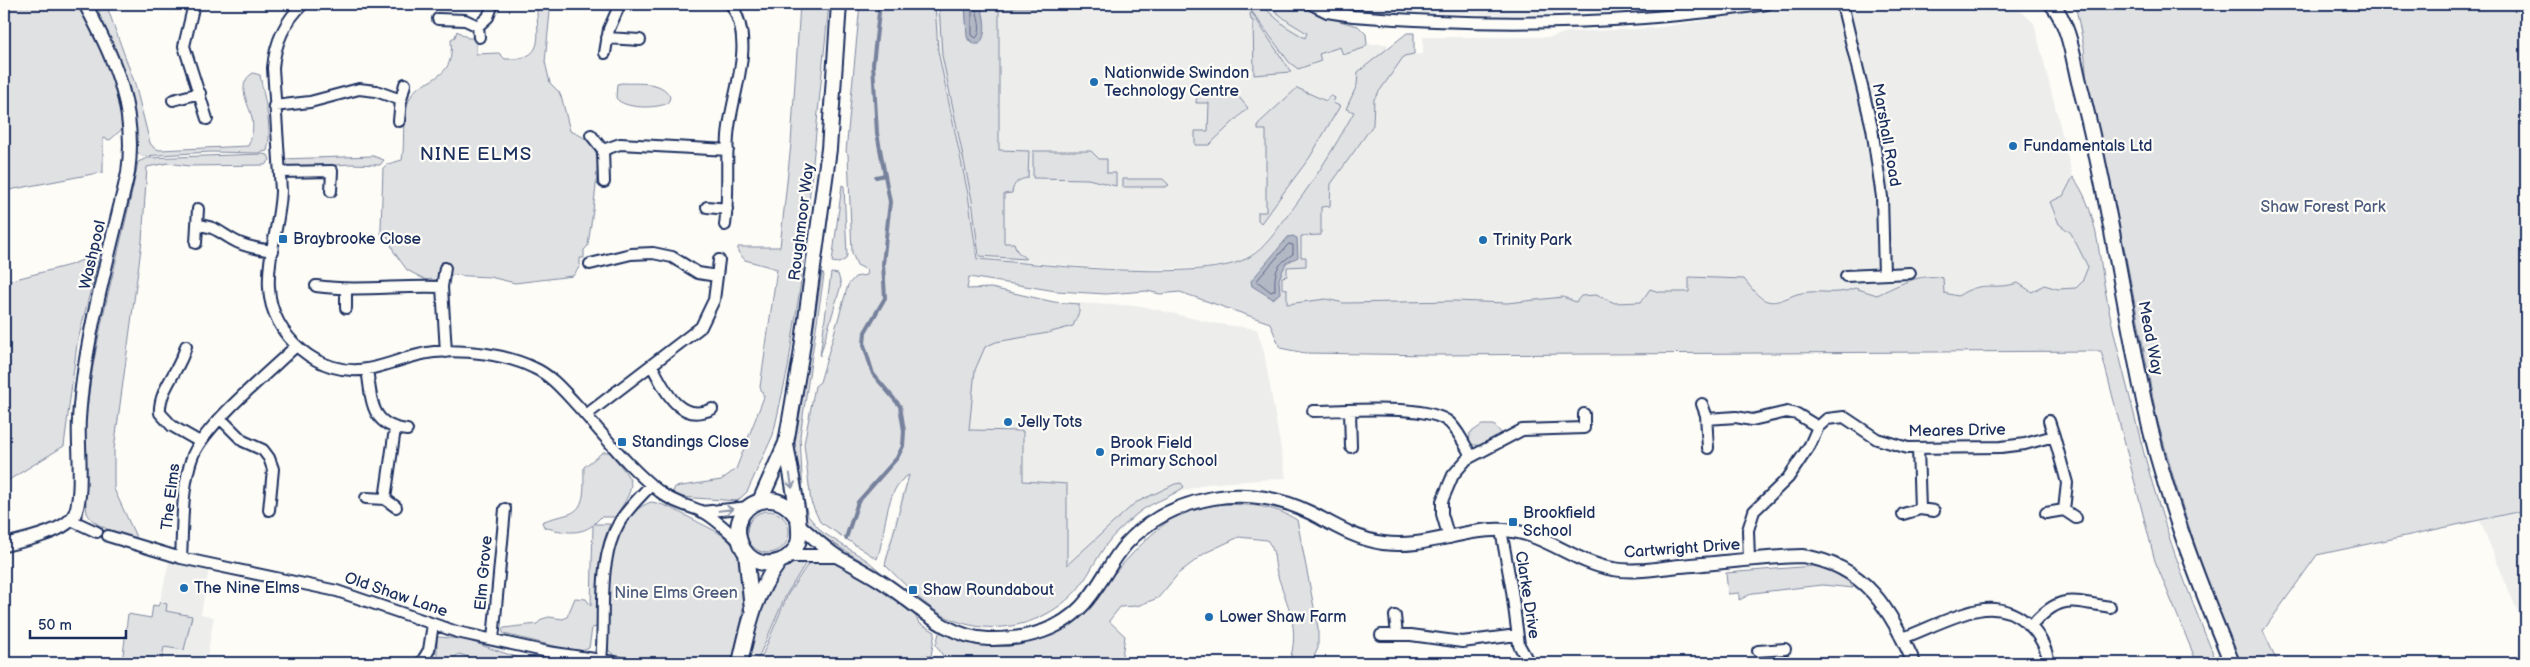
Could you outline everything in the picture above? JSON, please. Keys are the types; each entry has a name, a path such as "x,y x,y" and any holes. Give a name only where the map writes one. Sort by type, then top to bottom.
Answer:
{"main road":[{"name":"Roughmoor Way","path":"740,663 752,610 765,581 797,545 800,537 786,443 819,234 831,120 839,4"},
{"name":"Mead Way","path":"2057,6 2092,130 2144,402 2171,498 2207,604 2232,663"},
{"name":"Roughmoor Way","path":"752,610 738,525 741,518 755,504 786,443"},
{"path":"755,504 778,502 786,506 798,522"},
{"path":"742,547 762,562 783,559"}],"street":[{"name":"Washpool","path":"71,520 76,512 79,500 78,431 82,385 131,157 129,124 122,87 104,37 85,4"},
{"path":"194,4 184,46 200,93 206,119"},
{"path":"303,4 286,26 274,56 274,106 280,172 280,211 268,288 271,306 279,326 296,346 308,355 340,368 367,369 432,352 493,356 534,368 555,383 652,485 672,500 702,512 742,547"},
{"path":"478,26 488,17 493,4"},
{"path":"605,53 607,38 620,4"},
{"path":"725,225 730,120 742,57 740,29 731,4"},
{"path":"1311,4 1327,12 1353,16 1516,22 1649,16 1763,4"},
{"name":"Marshall Road","path":"1842,4 1872,128 1882,197 1884,274"},
{"path":"438,19 465,20 478,26"},
{"path":"478,26 479,36"},
{"path":"607,38 640,40"},
{"path":"399,121 405,84"},
{"path":"274,106 310,102 359,89 376,91 401,100"},
{"path":"173,100 200,93"},
{"path":"591,135 604,150 604,182"},
{"path":"604,150 620,144 728,150"},
{"path":"280,172 332,171 332,191"},
{"path":"707,207 727,209"},
{"path":"196,243 198,209"},
{"path":"197,225 218,229 235,241 248,247 273,251"},
{"path":"590,264 631,254 653,253 672,257 698,273 716,276"},
{"path":"586,415 693,335 704,324 714,300 719,260"},
{"path":"446,268 442,287 446,352"},
{"path":"1846,276 1910,273"},
{"path":"316,286 346,290 442,287"},
{"path":"346,290 346,308"},
{"path":"186,346 179,368 163,396 160,413 172,426 200,442"},
{"name":"The Elms","path":"108,536 181,558 187,478 194,453 200,442 221,419 296,346"},
{"path":"652,366 667,394 678,407 703,413 712,409"},
{"path":"367,369 377,416 388,426 407,430"},
{"path":"1702,404 1706,419 1708,448"},
{"path":"1313,411 1407,410 1437,416 1453,426 1472,456"},
{"path":"1350,411 1352,447"},
{"path":"1706,419 1736,417 1752,420 1787,412 1796,414 1818,427 1797,466 1751,517 1748,530 1749,560"},
{"path":"1449,538 1441,508 1443,495 1453,475 1472,456 1522,430 1584,428 1584,414"},
{"name":"Meares Drive","path":"1818,427 1832,418 1844,417 1888,444 1918,448 2009,446 2054,436"},
{"path":"221,419 243,441 263,450 269,458 273,469 269,510"},
{"path":"2049,421 2067,483 2064,510"},
{"path":"385,499 395,429"},
{"path":"1918,448 1920,509"},
{"path":"601,660 608,552 618,524 652,485"},
{"name":"Cartwright Drive","path":"798,522 836,556 878,579 946,628 965,635 989,639 1022,637 1051,628 1063,622 1089,598 1116,556 1142,528 1172,511 1215,498 1250,496 1275,499 1301,508 1352,534 1381,542 1417,544 1476,531 1501,530 1526,533 1586,563 1616,570 1802,556 1816,558 1840,567 1857,578 1880,599 1903,638 1914,663"},
{"path":"366,498 385,499 396,507"},
{"path":"702,512 755,504"},
{"name":"Elm Grove","path":"493,640 505,509"},
{"path":"1903,514 1920,509 1934,511"},
{"path":"2046,513 2064,510 2076,518"},
{"path":"4,545 58,529 71,520 97,532"},
{"name":"Clarke Drive","path":"1501,530 1512,591 1517,635 1522,653 1529,663"},
{"name":"Cartwright Drive","path":"783,559 836,556"},
{"name":"Old Shaw Lane","path":"181,558 337,591 451,630 493,640 621,663"},
{"path":"2032,625 2047,609 2062,602 2110,607"},
{"path":"1903,638 1983,609 2010,614 2032,625 2040,638 2049,663"},
{"path":"1395,616 1397,635"},
{"path":"420,663 429,650 433,624"},
{"path":"1381,635 1462,642 1517,635"},
{"path":"1758,651 1771,652 1785,649"},
{"path":"1771,652 1772,663"}],"shaded area":[{"path":"935,4 1266,4 1302,31 1361,44 1387,44 1389,49 1330,155 1310,185 1266,243 1243,261 1205,268 1133,270 977,259 968,194 938,51"},
{"path":"1327,4 1705,4 1656,9 1517,15 1368,11 1338,8"},
{"path":"1817,4 2013,4 2034,23 2073,177 2063,196 2050,202 2059,224 2071,233 2088,267 2082,282 2076,288 2058,289 2044,285 2032,292 2018,283 1996,288 1986,285 1972,287 1958,296 1944,293 1933,275 1917,278 1877,295 1855,288 1844,293 1826,294 1815,291 1780,300 1767,301 1754,292 1744,279 1689,292 1659,292 1650,289 1641,302 1615,303 1596,295 1576,302 1563,297 1507,303 1455,301 1344,303 1326,299 1287,304 1282,289 1282,276 1287,267 1301,257 1301,235 1321,207 1330,206 1331,184 1373,125 1374,99 1404,55 1423,54 1423,37 1551,37 1569,32 1654,28"},
{"name":"Brook Field Primary School","path":"972,288 991,288 1054,302 1142,306 1212,323 1257,329 1264,352 1286,478 1207,484 1177,493 1145,508 1109,541 1078,588 1060,606 1043,617 1019,625 991,628 964,623 937,612 885,565 885,559 901,498"},
{"path":"2526,510 2526,632 2480,521"},
{"path":"169,561 209,569 201,614 214,617 206,663 122,663 128,614 151,618 153,605 159,606"}],"green space":[{"path":"4,4 82,4 104,48 119,97 122,129 110,140 103,138 103,172 4,191"},
{"path":"98,4 106,4 135,84 150,143 154,148 160,150 248,146 251,140 253,122 244,88 248,78 253,73 260,75 266,103 269,133 267,151 258,153 211,152 142,156 137,152 126,86 111,40 100,18"},
{"path":"800,4 829,4 801,281 788,368 773,435 747,492 737,501 681,497 672,494 675,487 721,480 736,469 764,397 760,387 777,269 745,260 738,252 738,247 780,247 791,144"},
{"path":"860,4 935,4 938,51 968,194 977,259 1119,270 1160,271 1198,269 1229,265 1256,253 1273,235 1303,194 1321,168 1354,112 1346,109 1357,85 1358,72 1407,33 1414,33 1414,54 1404,56 1374,99 1373,125 1331,184 1330,206 1321,207 1321,235 1301,236 1301,257 1306,257 1306,266 1287,267 1287,276 1282,277 1282,288 1287,289 1287,304 1326,299 1344,303 1455,301 1507,303 1563,297 1576,302 1581,296 1596,295 1615,303 1641,302 1650,289 1659,292 1689,292 1689,277 1744,279 1754,292 1771,302 1805,292 1840,292 1855,288 1877,295 1917,278 1926,277 1943,278 1944,293 1958,296 1975,288 2018,283 2032,292 2044,285 2058,289 2076,288 2082,282 2088,267 2071,233 2059,224 2050,202 2063,196 2073,177 2081,189 2092,216 2115,339 2152,484 2182,574 2217,663 2197,663 2155,561 2101,351 1432,355 1305,353 1280,348 1270,323 1180,292 1160,294 1147,291 1106,294 1056,291 969,277 967,289 991,288 1054,302 1079,304 1079,312 1073,326 1048,333 996,342 985,347 975,370 969,430 1023,431 1023,481 1067,484 1067,565 1135,503 1175,484 1181,483 1184,487 1143,509 1128,521 1106,545 1077,590 1047,614 1012,626 993,627 975,626 956,621 939,613 918,597 885,565 909,475 901,481 890,501 877,559 820,522 811,502 804,444 815,386 820,382 848,285 855,277 866,275 867,270 857,265 852,253 848,154 846,152"},
{"path":"939,4 965,4 968,40 979,44 984,24 979,4 1096,4 1095,8 999,8 999,150 1029,151 1028,178 1017,182 1012,193 1004,194 1004,243 1014,243 1017,251 1026,259 979,256 972,200 942,55"},
{"path":"1250,4 1260,4 1285,26 1305,38 1307,33 1266,4 1297,4 1318,15 1358,26 1366,34 1367,44 1364,48 1343,55 1340,47 1319,54 1321,61 1298,69 1289,62 1250,9"},
{"name":"Shaw Forest Park","path":"2075,4 2526,4 2526,510 2317,555 2263,631 2278,663 2240,663 2210,592 2175,483 2157,419 2124,247 2087,84 2084,47"},
{"path":"539,5 547,6 550,12 545,62 550,83 559,92 562,99 570,131 586,139 596,153 595,198 588,246 584,250 584,258 580,258 580,266 573,276 515,283 490,277 448,275 438,280 426,280 407,270 394,252 388,237 381,234 383,168 388,164 402,160 404,117 409,101 419,87 439,76 447,67 451,55 451,39 455,37 457,31 468,38 476,38 476,54 499,53 505,59 527,56 533,51 538,38 537,7"},
{"path":"1250,13 1252,13 1291,72 1254,75 1253,20 1251,20"},
{"path":"617,84 656,85 667,92 670,97 668,103 640,107 620,102 616,98"},
{"path":"1210,88 1233,90 1248,108 1209,145 1195,145 1195,131 1208,131 1209,103 1196,103 1196,100 1200,93"},
{"path":"1297,88 1326,101 1330,95 1335,98 1333,103 1340,106 1310,157 1261,223 1258,220 1258,212 1266,212 1266,130 1258,130 1258,124"},
{"path":"1033,151 1091,151 1099,159 1107,159 1107,173 1116,173 1116,186 1088,179 1033,178"},
{"path":"268,155 270,160 265,165 189,166 168,163 147,167 142,241 114,449 114,489 137,539 109,530 96,523 87,513 84,470 85,426 91,381 108,292 138,162 147,158"},
{"path":"373,156 384,160 380,165 351,164 283,168 282,159"},
{"path":"1123,179 1163,179 1169,185 1165,187 1123,187"},
{"path":"842,185 844,186 847,255 846,259 839,263 832,262"},
{"path":"100,253 77,344 64,446 4,483 4,282 70,265"},
{"path":"822,273 824,275 800,436 803,497 808,516 822,532 868,561 885,576 816,532 804,518 796,472 795,443"},
{"path":"831,273 838,274 841,285 820,356"},
{"path":"1482,425 1494,425 1503,435 1482,445 1469,443 1470,433"},
{"path":"603,452 610,452 627,474 631,487 627,498 615,517 601,517 594,524 610,524 605,536 600,562 597,587 597,627 592,628 589,648 579,652 504,634 502,630 504,628 537,624 542,619 549,617 563,619 567,617 575,598 586,599 591,606 593,525 582,531 570,532 544,527 542,522 575,511 582,501 584,467"},
{"name":"Nine Elms Green","path":"651,502 663,505 718,532 729,541 737,553 742,567 744,600 734,663 618,657 611,653 605,645 611,564 616,544 623,526 635,512"},
{"path":"1224,504 1271,509 1297,520 1318,628 1318,648 1311,663 1289,663 1294,638 1293,627 1277,573 1274,552 1270,545 1267,540 1239,537 1205,553 1179,573 1158,598 1137,606 1120,607 1109,621 1125,636 1121,663 956,663 945,659 936,645 939,633 944,632 983,643 1003,646 1022,644 1043,636 1063,624 1082,608 1134,552 1170,520 1189,511"},
{"path":"772,511 780,514 786,520 789,532 786,544 780,550 764,553 756,550 750,544 747,528 750,520 756,514"},
{"path":"807,561 786,595 756,663 748,663 755,628 767,588 787,564"},
{"path":"810,561 835,563 871,581 914,613 919,623 935,632 931,656 921,656 913,663 860,663 838,660 837,663 759,663 788,594"},
{"path":"1813,566 1836,572 1846,579 1853,588 1823,585 1753,593 1739,600 1739,593 1728,594 1726,573"},
{"path":"160,602 167,604 166,611 192,616 184,650 164,647 161,663 122,663 128,614 151,618 153,605 158,606"},
{"path":"437,637 464,639 513,656 545,663 487,663 459,654 446,663 437,663"}],"water":[{"path":"965,4 979,4 981,8 985,30 979,44 974,44 967,37"},
{"path":"1293,236 1297,238 1298,257 1286,263 1279,279 1280,293 1273,299 1252,286 1251,281 1288,237"}],"waterway":[{"path":"846,538 858,502 897,458 903,446 904,431 900,406 873,374 864,345 865,332 885,298 883,264 890,202 877,133 873,64 880,4"},
{"path":"876,177 885,175"}],"place":[{"name":"Nationwide Swindon Technology Centre","path":"1094,82"},
{"name":"Fundamentals Ltd","path":"2013,146"},
{"name":"Braybrooke Close","path":"283,239"},
{"name":"Trinity Park","path":"1483,240"},
{"name":"Jelly Tots","path":"1008,422"},
{"name":"Standings Close","path":"622,442"},
{"name":"Brook Field Primary School","path":"1100,452"},
{"name":"Brookfield School","path":"1513,522"},
{"name":"The Nine Elms","path":"184,588"},
{"name":"Shaw Roundabout","path":"913,590"},
{"name":"Lower Shaw Farm","path":"1209,617"}],"district":[{"name":"NINE ELMS","path":"476,154"}]}
